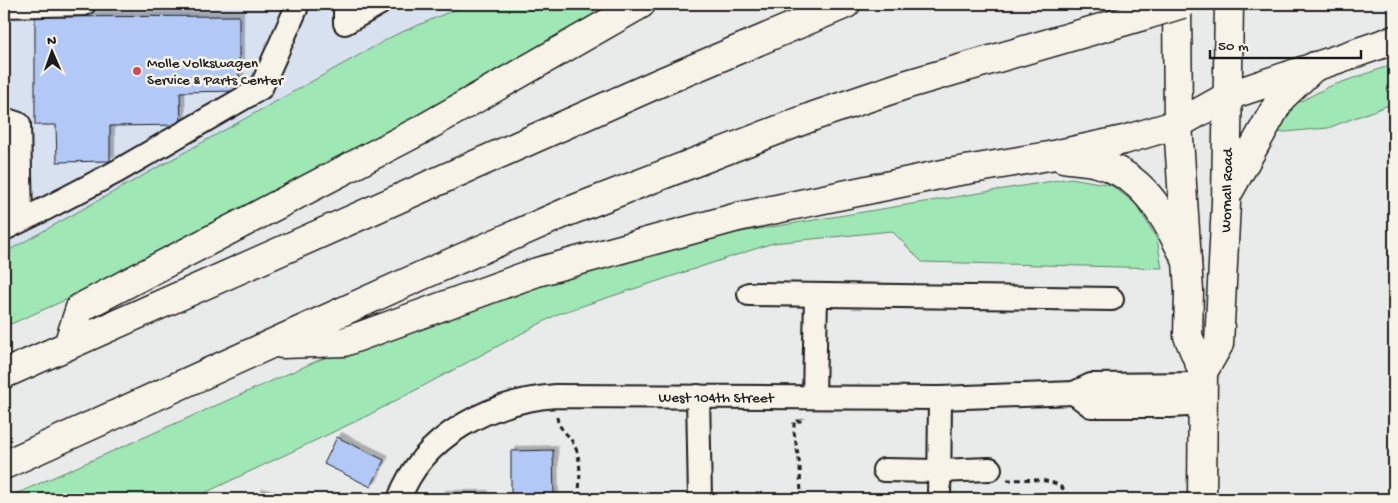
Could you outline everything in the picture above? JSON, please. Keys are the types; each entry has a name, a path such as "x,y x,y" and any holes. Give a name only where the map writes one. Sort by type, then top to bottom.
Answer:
{"main road":[{"path":"68,345 80,308 419,131 641,4"},
{"path":"4,374 660,83 846,4"},
{"name":"Wornall Road","path":"1177,4 1178,124 1189,291 1188,336 1203,386 1202,499"},
{"path":"4,464 423,274 567,212 814,116 917,82 1182,4"},
{"name":"Wornall Road","path":"1203,386 1219,344 1226,197 1229,4"},
{"path":"271,344 344,342 537,272 728,219 938,175 1049,156 1124,140 1178,124 1228,96 1394,40"},
{"path":"1226,197 1281,98 1315,66"},
{"path":"1049,156 1098,163 1124,175 1144,189 1160,209 1187,261"}],"street":[{"path":"4,6 84,4"},
{"path":"4,118 19,124 12,224 116,172 261,88 296,9 296,4"},
{"path":"345,14 379,4"},
{"path":"749,294 1112,299"},
{"path":"808,397 816,295"},
{"name":"West 104th Street","path":"399,499 411,475 429,451 454,430 484,413 512,402 536,398 556,396 698,396 940,398 1074,393 1091,406 1171,406 1203,386"},
{"path":"698,396 700,499"},
{"path":"939,499 940,398"},
{"path":"884,470 997,474"}],"path":[{"path":"556,396 557,422 559,427 573,442 578,453 579,499"},
{"path":"801,499 800,466 794,421 803,421 808,397"},
{"path":"997,474 1045,480 1060,486 1067,499"}],"shaded area":[{"path":"4,4 468,4 395,35 4,253"}],"green space":[{"path":"468,4 616,4 259,207 127,273 4,327 4,253 395,35"},
{"path":"1394,64 1394,103 1328,128 1274,133 1290,107 1328,87"},
{"path":"1071,178 1111,185 1136,204 1157,239 1162,268 922,262 892,231 773,243 558,314 367,416 192,499 4,499 453,301 655,246"}],"building":[{"name":"Molle Volkswagen Service & Parts Center","path":"239,16 239,91 180,92 181,125 110,126 110,161 57,162 56,125 35,125 35,17"},
{"path":"337,437 384,460 371,487 324,464"},
{"path":"553,450 554,499 511,499 511,451"},
{"path":"258,493 281,499 256,499"},
{"path":"441,495 484,495 484,499 441,499"}],"place":[{"name":"Molle Volkswagen Service & Parts Center","path":"137,71"}]}
